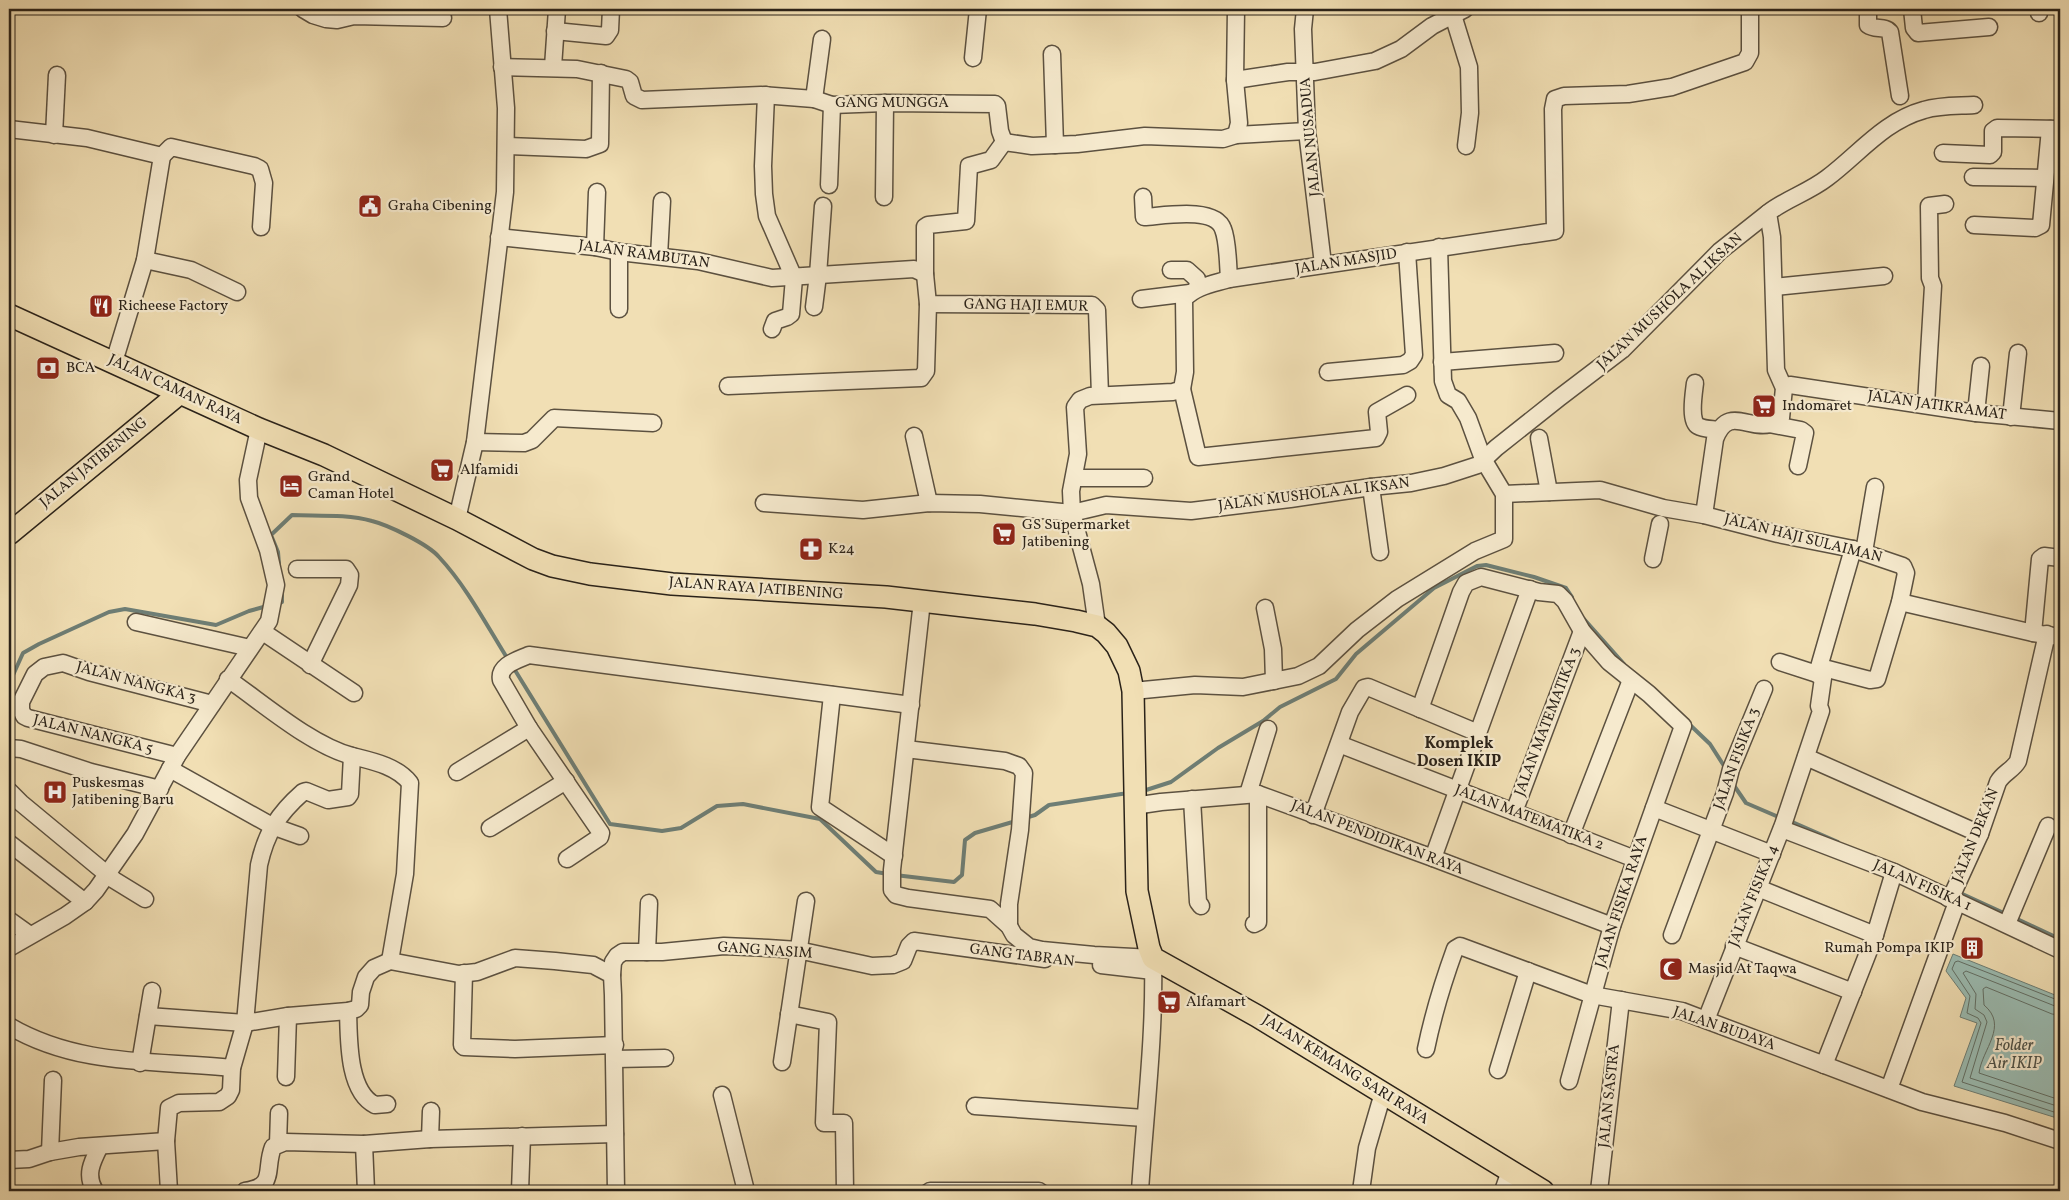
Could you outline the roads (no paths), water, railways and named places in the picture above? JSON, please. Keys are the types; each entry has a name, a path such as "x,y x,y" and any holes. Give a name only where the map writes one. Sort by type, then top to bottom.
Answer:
{"main road":[{"name":"JALAN CAMAN RAYA","path":"9,315 259,429"},
{"name":"JALAN JATIBENING","path":"9,534 180,393"},
{"name":"JALAN RAYA JATIBENING","path":"259,429 324,455 457,519 533,559 552,566 590,574 672,584 922,601 1035,614 1097,626"},
{"path":"1097,626 1117,646 1128,671 1132,691 1135,737 1134,798 1137,891 1153,965"},
{"name":"JALAN KEMANG SARI RAYA","path":"1153,965 1257,1016 1542,1191"}],"street":[{"path":"303,9 313,15 326,19 337,14 444,18"},
{"path":"457,519 475,442 505,192 506,108 498,9"},
{"path":"553,67 557,9"},
{"path":"555,31 606,36 610,30 611,9"},
{"path":"973,58 978,9"},
{"path":"1236,9 1235,80 1239,122 1236,135"},
{"name":"JALAN NUSADUA","path":"1305,9 1303,29 1307,131 1323,264"},
{"name":"JALAN MASJID","path":"1141,299 1194,290 1230,279 1555,231 1553,109 1555,99 1564,96 1628,94 1672,86 1745,62 1750,53 1750,9"},
{"path":"1868,9 1868,25 1887,29 1890,32 1900,96"},
{"path":"1912,9 1914,28 1918,33 1989,27"},
{"path":"1235,80 1375,61 1401,49 1432,26 1459,12 1469,67 1470,113 1466,146"},
{"path":"814,99 822,39"},
{"path":"1052,54 1055,146"},
{"name":"GANG MUNGGA","path":"502,67 553,67 602,73 628,80 632,93 642,100 766,95 814,99 832,105 885,103 995,104 997,106 1001,137 1004,142"},
{"path":"507,146 586,149 600,144 602,73"},
{"path":"54,135 57,75"},
{"path":"766,95 763,166 767,216 794,278 791,314 775,321 772,329"},
{"path":"884,197 885,103"},
{"path":"829,185 832,105"},
{"name":"JALAN MUSHOLA AL IKSAN","path":"764,503 863,510 929,503 980,504 1072,513 1106,506 1191,510 1411,483 1444,476 1478,465 1559,398 1622,350 1720,251 1768,213 1828,178 1873,138 1907,116 1926,109 1974,105"},
{"path":"9,129 86,138 162,156"},
{"path":"1943,153 1990,154 1992,152 1994,129 2055,129 2050,174 2040,225 2038,227 1974,225"},
{"path":"728,386 921,378 926,372 928,304 925,274 925,227 928,225 966,221 969,166 970,164 991,160 1004,142 1032,146 1055,146 1146,136 1223,139 1236,135 1307,131"},
{"path":"114,362 145,260 162,156 171,147 260,169 264,183 261,227"},
{"path":"1973,177 2050,174"},
{"path":"595,246 597,192"},
{"path":"1143,197 1144,217 1200,214 1217,222 1223,228 1230,279"},
{"path":"659,256 662,201"},
{"path":"1926,404 1932,286 1930,278 1929,206 1945,204"},
{"path":"814,307 823,206"},
{"path":"1768,213 1772,237 1776,370 1784,388 1781,418 1770,424"},
{"name":"JALAN RAMBUTAN","path":"499,237 595,246 619,252 698,260 772,278 914,269 920,270 925,274"},
{"path":"1132,691 1195,685 1243,686 1274,682 1298,676 1319,666 1357,630 1397,599 1475,552 1504,539 1504,494 1483,459 1468,418 1458,401 1448,395 1445,388 1442,362 1439,248"},
{"path":"619,252 619,309"},
{"path":"1328,372 1403,365 1410,361 1414,355 1407,252"},
{"path":"145,260 191,270 237,292"},
{"path":"1171,270 1187,270 1197,279 1194,290 1184,298 1185,372 1182,389 1198,457 1376,438 1379,432 1377,412 1407,395"},
{"path":"1774,287 1884,276"},
{"name":"GANG HAJI EMUR","path":"928,304 1092,304 1096,310 1100,395"},
{"path":"1442,362 1555,353"},
{"path":"2011,417 2018,353"},
{"path":"1976,413 1981,366"},
{"path":"1695,383 1692,414 1694,422 1698,426 1718,430"},
{"name":"JALAN JATIKRAMAT","path":"1784,388 1790,385 1976,413 2060,421"},
{"path":"1097,626 1091,584 1072,513 1071,491 1078,454 1075,407 1080,400 1090,396 1173,392 1182,389"},
{"path":"475,442 524,444 532,440 554,418 652,423"},
{"path":"1704,515 1715,438 1723,424 1732,421 1770,424 1801,430 1805,434 1798,466"},
{"path":"9,948 65,916 85,902 108,875 135,834 174,763 228,679 266,626 276,585 268,550 249,498 248,480 259,429"},
{"path":"914,436 929,503"},
{"path":"1539,438 1549,492"},
{"path":"1074,478 1144,478"},
{"path":"1371,487 1380,552"},
{"path":"1818,671 1858,551 1875,487"},
{"name":"JALAN HAJI SULAIMAN","path":"1504,494 1600,490 1663,508 1704,515 1778,534 1858,551 1903,566 1906,572 1900,602"},
{"path":"1653,559 1660,524"},
{"name":"JALAN DEKAN","path":"1889,1089 1954,894 1980,834 1998,782 2001,776 2013,768 2018,761 2047,635 2040,559 2044,556 2060,558"},
{"path":"297,569 346,569 350,575 344,594 310,665"},
{"path":"1420,709 1466,583 1481,577 1558,594 1565,601 1582,631 1609,662 1631,680 1571,835"},
{"path":"1433,858 1530,589"},
{"path":"922,601 892,869 892,890 896,895 990,909 1009,926 1014,935 1029,947 1153,965 1153,1033 1144,1118 1140,1191"},
{"path":"1780,662 1818,671 1870,680 1877,679 1900,602 2047,635"},
{"path":"1265,608 1273,649 1274,682"},
{"path":"136,622 250,648"},
{"path":"266,626 310,665 354,693"},
{"name":"JALAN MATEMATIKA 3","path":"1514,812 1582,631"},
{"path":"567,860 600,837 601,834 529,728 500,680 502,669 516,660 529,655 911,705"},
{"name":"JALAN NANGKA 3","path":"21,702 30,682 41,668 63,663 88,672 212,704"},
{"name":"JALAN FISIKA 4","path":"1706,1020 1731,953 1784,824 1806,758 1821,711 1819,706 1823,678 1818,671"},
{"path":"228,679 322,745 392,770 404,776 410,784 405,874 390,961"},
{"name":"JALAN FISIKA RAYA","path":"1569,1081 1612,926 1683,726 1631,680"},
{"path":"1313,814 1350,712 1363,688 1368,687 1478,733"},
{"name":"JALAN FISIKA 3","path":"1672,935 1725,793 1731,769 1764,688"},
{"path":"832,695 820,808 892,869"},
{"name":"JALAN NANGKA 5","path":"21,702 21,710 24,716 28,718 174,763"},
{"path":"457,772 529,728"},
{"path":"1254,924 1258,922 1253,794 1268,729"},
{"name":"JALAN MATEMATIKA 2","path":"1339,744 1635,859"},
{"path":"9,748 22,749 91,772 160,789"},
{"path":"906,749 1005,761 1019,766 1024,773 1020,830 1009,904 1009,926"},
{"path":"169,1191 166,1141 170,1108 179,1103 219,1102 228,1096 231,1090 232,1068 245,1023 262,848 272,826 286,808 304,791 328,800 348,797 350,794 352,756"},
{"path":"1806,758 1980,834"},
{"path":"174,763 272,826 300,836"},
{"path":"490,828 566,781"},
{"path":"9,790 21,804 108,875 145,899"},
{"name":"JALAN PENDIDIKAN RAYA","path":"1134,798 1192,799 1253,794 1433,858 1612,926"},
{"path":"1192,799 1198,902 1201,906"},
{"path":"1654,808 1772,854"},
{"name":"JALAN FISIKA 1","path":"1784,824 1894,872 1954,894 2010,918 2060,950"},
{"path":"2010,918 2048,826"},
{"path":"9,843 85,902"},
{"path":"1824,1065 1854,992 1875,934 1894,872"},
{"path":"1758,888 1875,934"},
{"path":"782,1062 806,901"},
{"path":"647,952 649,902"},
{"path":"9,920 30,935"},
{"name":"GANG TABRAN","path":"902,961 909,946 914,941 1004,955 1153,965"},
{"name":"GANG NASIM","path":"612,975 613,962 623,952 724,946 798,950 872,966 893,966 902,961"},
{"name":"JALAN BUDAYA","path":"1426,1049 1433,1016 1454,949 1460,946 1592,994 1682,1011 1922,1102 2060,1141"},
{"path":"1731,953 1854,992"},
{"path":"148,1016 245,1023 288,1016 348,1011 360,1005 361,992 370,972 374,968 390,961 459,974 477,972 515,958 593,965 612,975 615,1052 616,1191"},
{"path":"1498,1070 1528,971"},
{"path":"464,973 462,1045 464,1047 615,1052 665,1058"},
{"path":"140,1063 152,992"},
{"name":"JALAN SASTRA","path":"1599,1191 1621,1000"},
{"path":"348,1011 350,1052 361,1091 365,1098 375,1105 387,1104"},
{"path":"789,1014 828,1022 824,1123 844,1123 845,1191"},
{"path":"286,1077 288,1016"},
{"path":"9,1026 43,1043 102,1057 140,1063 196,1064 232,1068"},
{"path":"50,1152 52,1080"},
{"path":"1361,1191 1367,1148 1383,1093"},
{"path":"722,1095 746,1191"},
{"path":"975,1106 1144,1118"},
{"path":"430,1139 431,1111"},
{"path":"278,1144 279,1112"},
{"path":"244,1191 261,1187 266,1182 272,1147 285,1142 364,1144 430,1139 615,1134"},
{"path":"520,1191 522,1136"},
{"path":"9,1160 29,1159 50,1152 166,1141"},
{"path":"364,1144 366,1191"},
{"path":"95,1191 90,1182 90,1173 100,1146"},
{"path":"1503,1191 1510,1171"},
{"path":"930,1191 1039,1191"}],"water":[{"name":"Folder Air IKIP","path":"1953,954 2060,997 2060,1119 1954,1086 1977,1023 1960,1017 1966,998 1946,971"}],"waterway":[{"path":"279,564 278,552 271,535 292,515 353,517 388,526 426,546 439,557 468,594 509,661"},
{"path":"1143,791 1171,782 1218,748 1263,721 1280,707 1336,679 1356,654 1434,588 1477,566 1486,565 1534,577 1566,588 1572,597"},
{"path":"276,604 282,602 282,593"},
{"path":"9,684 23,653 109,612 125,609 216,625 249,611 267,606"},
{"path":"1584,619 1624,664"},
{"path":"513,667 610,824 662,831 681,828 717,806 743,804 820,819 876,872 888,874"},
{"path":"1688,723 1710,744 1726,769"},
{"path":"1733,784 1746,803 1781,818"},
{"path":"1025,818 1035,815 1049,805 1128,793"},
{"path":"895,875 954,882 962,875 965,840 975,833 1016,821"},
{"path":"1790,821 1838,842"},
{"path":"1958,892 2006,914"},
{"path":"2015,918 2060,939"}],"place":[{"name":"Graha Cibening","path":"370,206"},
{"name":"Richeese Factory","path":"101,306"},
{"name":"BCA","path":"48,368"},
{"name":"Indomaret","path":"1764,406"},
{"name":"Alfamidi","path":"442,470"},
{"name":"Grand Caman Hotel","path":"291,486"},
{"name":"GS Supermarket Jatibening","path":"1004,534"},
{"name":"K24","path":"811,549"},
{"name":"Puskesmas Jatibening Baru","path":"55,792"},
{"name":"Rumah Pompa IKIP","path":"1972,948"},
{"name":"Masjid At Taqwa","path":"1671,969"},
{"name":"Alfamart","path":"1169,1002"}],"district":[{"name":"Komplek Dosen IKIP","path":"1459,753"}]}
